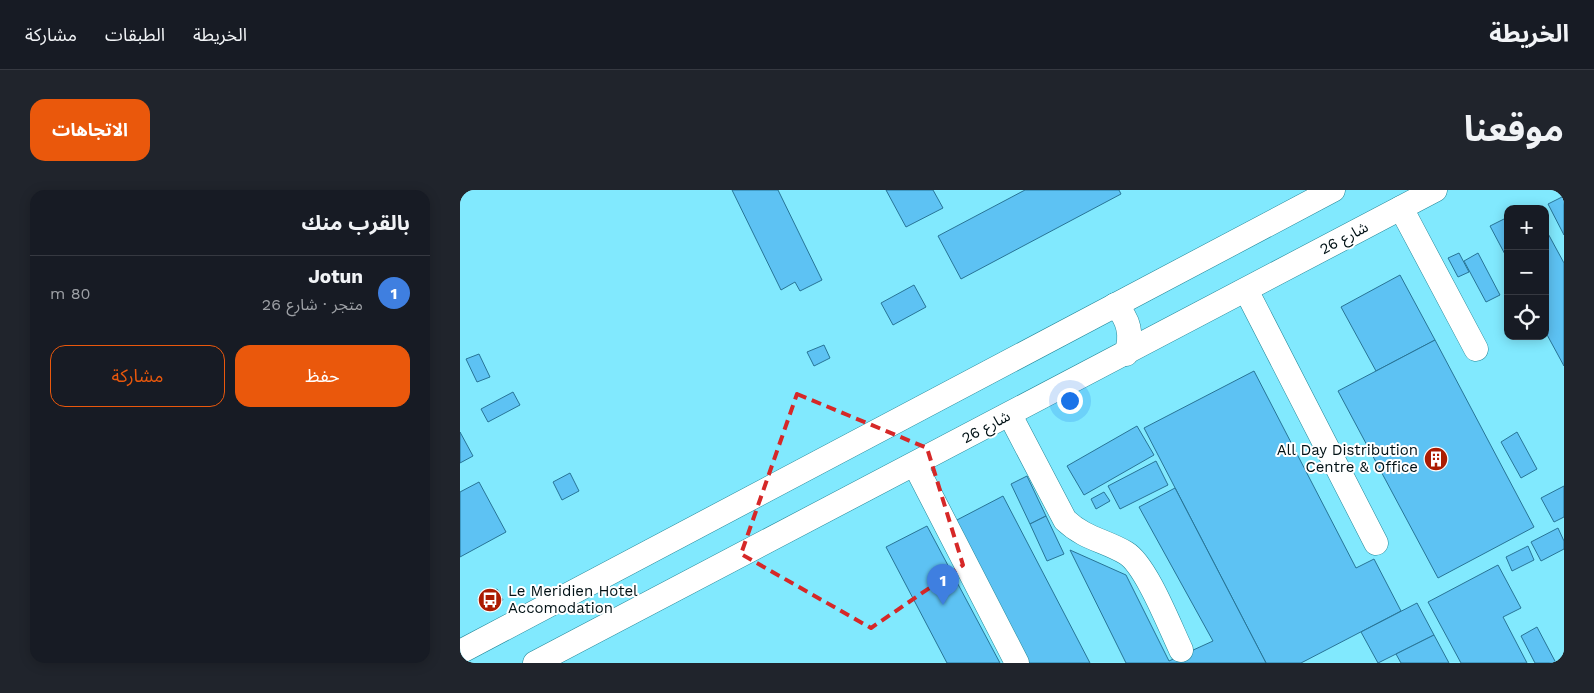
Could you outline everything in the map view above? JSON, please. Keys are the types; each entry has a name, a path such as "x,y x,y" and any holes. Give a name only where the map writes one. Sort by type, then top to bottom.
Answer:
{"street":[{"path":"460,652 1333,190"},
{"name":"شارع 26","path":"535,663 915,465 1435,190"},
{"path":"1401,208 1476,349"},
{"path":"1246,290 1376,543"},
{"path":"1114,305 1121,312 1129,328 1129,345 1126,354"},
{"path":"1010,414 1060,512 1079,532 1126,553 1138,564 1181,650"},
{"path":"915,465 1017,663"}],"highlighted area":[{"path":"797,394 927,448 963,565 871,628 741,554"}],"shaded area":[{"path":"460,190 1564,190 1564,663 460,663"}],"building":[{"path":"732,190 778,190 822,280 800,291 795,282 781,290"},
{"path":"886,190 933,190 943,208 906,227"},
{"path":"1025,190 1119,190 1121,194 961,279 938,236"},
{"path":"1564,196 1564,235 1549,205"},
{"path":"1504,219 1504,252 1490,226"},
{"path":"1549,235 1564,263 1564,366 1549,338"},
{"path":"1459,253 1469,272 1458,277 1448,258"},
{"path":"1478,253 1500,295 1486,302 1464,261"},
{"path":"1400,275 1435,340 1376,371 1341,307"},
{"path":"914,285 926,307 893,325 881,303"},
{"name":"All Day Distribution Centre & Office","path":"1435,340 1534,527 1438,578 1338,391"},
{"path":"824,345 830,358 814,366 807,352"},
{"path":"479,354 490,377 477,382 466,359"},
{"path":"1254,371 1356,568 1374,559 1401,611 1301,663 1266,663 1144,428"},
{"path":"513,392 520,405 488,422 481,409"},
{"path":"1137,426 1154,455 1084,495 1067,466"},
{"path":"460,432 473,456 460,463"},
{"path":"1517,432 1537,469 1521,478 1501,442"},
{"path":"1156,461 1168,485 1120,509 1108,486"},
{"path":"570,473 579,491 562,500 553,482"},
{"path":"1027,476 1046,516 1030,524 1011,484"},
{"path":"479,482 506,532 460,557 460,492"},
{"path":"1564,486 1564,517 1554,522 1541,498"},
{"path":"1175,488 1266,663 1126,663 1070,550 1126,575 1169,661 1213,641 1139,507"},
{"path":"1104,492 1110,501 1096,509 1091,499"},
{"path":"1003,496 1090,663 1029,663 955,521"},
{"path":"1046,516 1064,554 1047,561 1030,524"},
{"path":"927,526 1000,663 947,663 886,547"},
{"path":"1558,528 1564,541 1564,549 1541,561 1531,542"},
{"path":"1528,546 1534,560 1512,571 1506,557"},
{"path":"1498,565 1521,608 1503,617 1527,663 1461,663 1428,602"},
{"path":"497,589 503,600 483,610 478,599"},
{"path":"1417,603 1434,635 1378,663 1361,632"},
{"path":"1537,627 1556,663 1535,663 1521,636"},
{"path":"1434,635 1449,663 1401,663 1396,654"}],"place":[{"name":"All Day Distribution Centre & Office","path":"1436,459"},
{"name":"Le Meridien Hotel Accomodation","path":"490,600"},
{"name":"Jotun","path":"943,605"}]}
